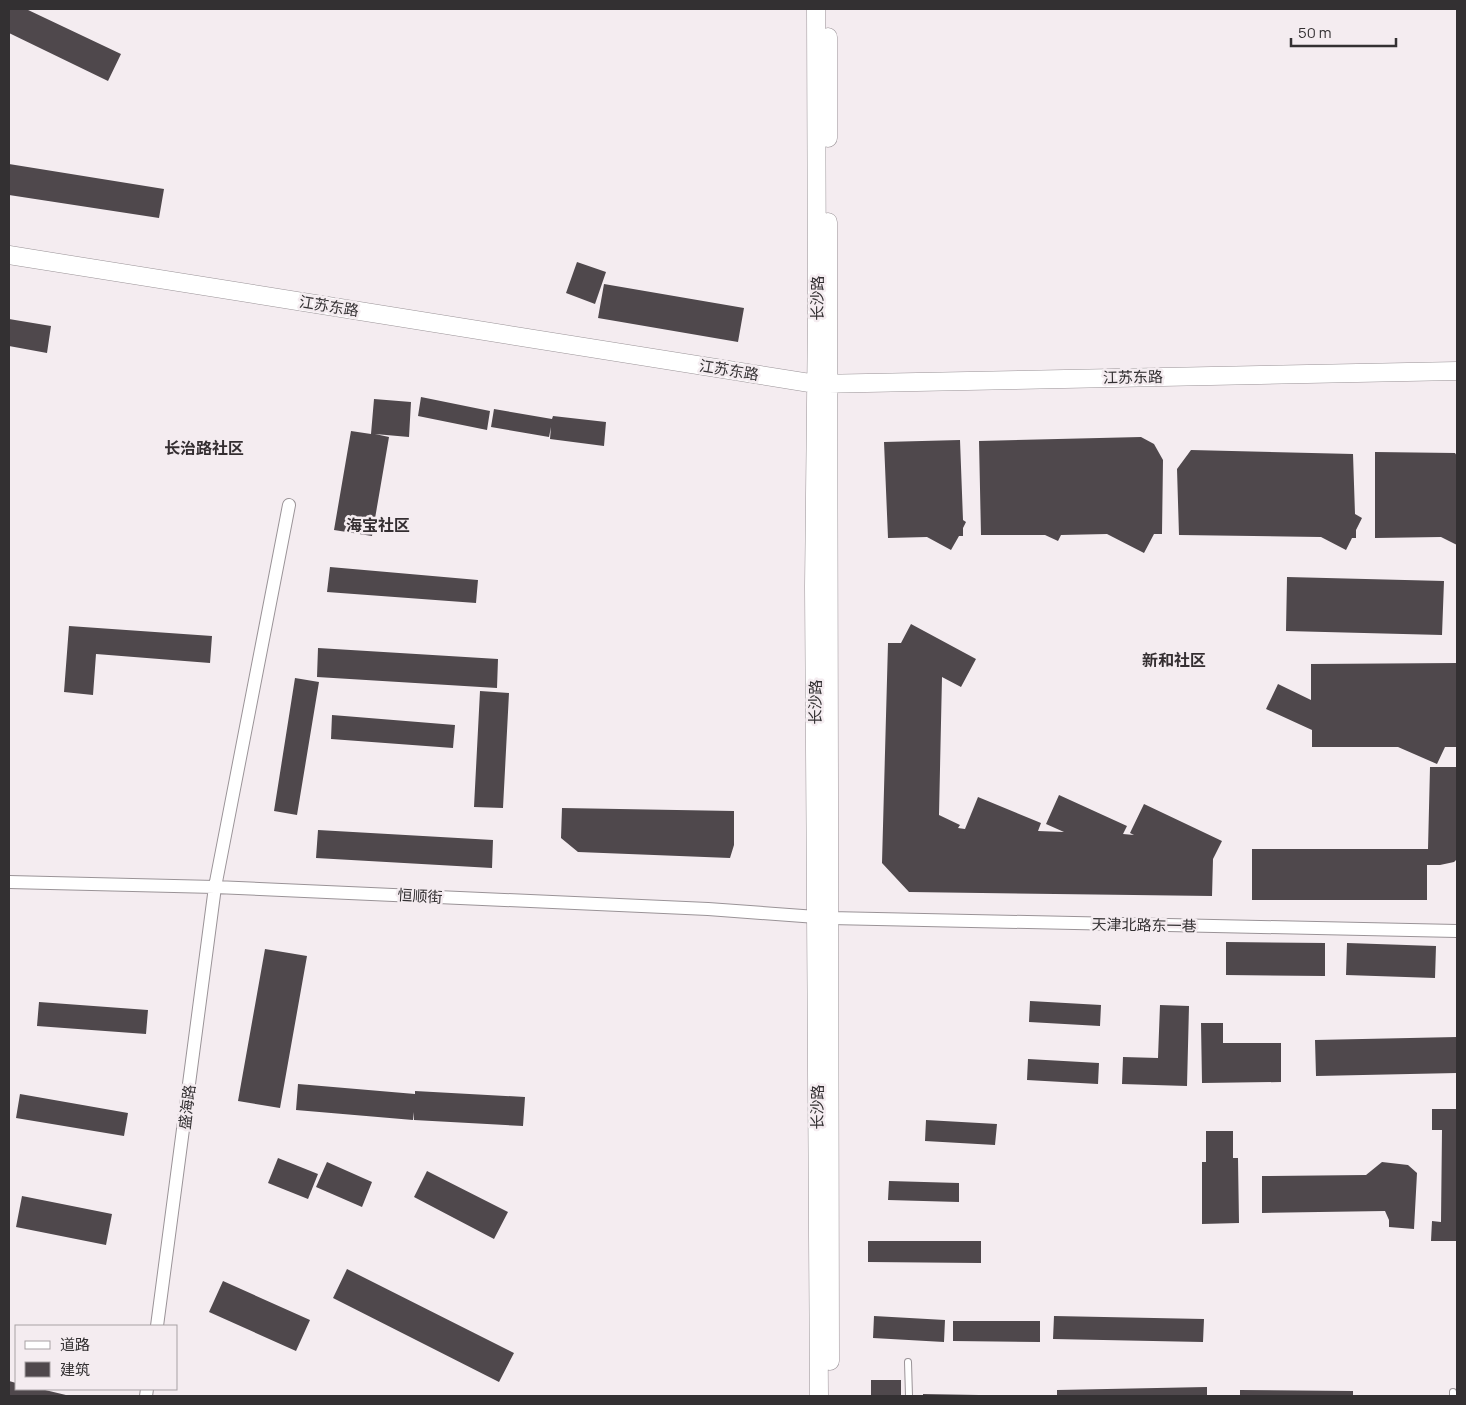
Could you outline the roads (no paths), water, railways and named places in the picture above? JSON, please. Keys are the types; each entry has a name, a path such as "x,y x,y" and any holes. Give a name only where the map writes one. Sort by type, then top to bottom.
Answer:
{"street":[{"name":"长沙路","path":"816,9 822,384 823,917 819,1396"},
{"name":"长沙路","path":"822,384 828,9"},
{"name":"江苏东路","path":"9,255 822,384 1457,371"},
{"name":"盛海路","path":"157,1325 216,887 289,505"},
{"name":"恒顺街","path":"9,882 216,887 708,909 823,917"},
{"name":"长沙路","path":"823,917 830,1396"},
{"name":"天津北路东一巷","path":"823,917 1457,931"}],"lane":[{"path":"908,1362 909,1396"}],"district":[{"name":"长治路社区","path":"204,448"},
{"name":"海宝社区","path":"378,525"},
{"name":"新和社区","path":"1174,660"}]}
